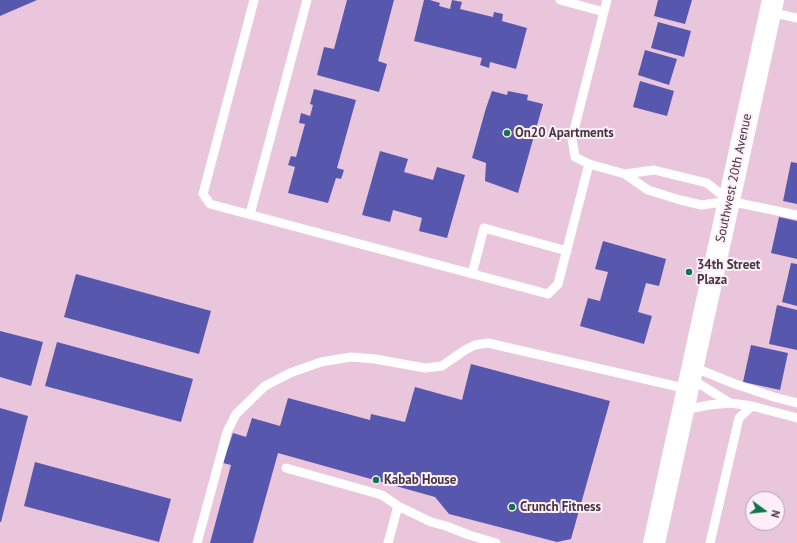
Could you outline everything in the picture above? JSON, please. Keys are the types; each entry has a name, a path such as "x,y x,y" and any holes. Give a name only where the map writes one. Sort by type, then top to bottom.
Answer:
{"main road":[{"name":"Southwest 20th Avenue","path":"654,543 772,6"}],"lane":[{"path":"254,0 203,194 210,204 548,294 558,284 589,164"},
{"path":"250,214 307,0"},
{"path":"560,0 604,12"},
{"path":"607,0 572,138 575,157 589,164 625,174 648,190 680,200 702,205 729,201 797,215"},
{"path":"772,6 797,18"},
{"path":"625,174 654,170 707,183 729,201"},
{"path":"472,274 484,228 567,251"},
{"path":"197,543 227,432 236,414 265,386 290,373 321,362 351,357 375,359 425,368 442,366 464,350 475,345 488,343 690,378 735,384 797,403"},
{"path":"690,378 730,403"},
{"path":"683,410 708,404 730,403 752,406 797,418"},
{"path":"710,543 739,418 752,406"},
{"path":"286,468 382,495 398,506 430,522 496,543"},
{"path":"388,543 398,506"}],"building":[{"path":"0,0 37,0 0,16"},
{"path":"347,0 394,0 378,61 387,64 379,92 317,75 324,47 334,49"},
{"path":"424,0 440,3 439,6 450,9 452,0 462,2 460,9 493,17 494,12 503,14 502,21 527,28 516,69 490,62 489,68 480,65 482,58 414,41"},
{"path":"658,0 692,0 685,24 654,16"},
{"path":"658,22 691,31 684,57 651,48"},
{"path":"645,50 677,59 669,85 638,75"},
{"path":"640,81 674,91 667,116 633,107"},
{"path":"314,89 356,100 337,168 344,170 341,179 336,178 328,203 288,193 295,167 288,165 291,156 296,157 305,124 299,123 301,113 310,116 313,105 310,104"},
{"name":"On20 Apartments","path":"492,91 507,95 508,91 528,95 527,100 543,104 518,193 485,181 486,163 472,158"},
{"path":"380,151 408,159 404,172 433,180 437,167 465,175 447,238 419,231 422,218 393,210 390,222 362,215"},
{"path":"791,162 797,163 797,204 783,201"},
{"path":"779,217 797,221 797,259 771,253"},
{"path":"603,241 666,259 659,286 646,283 638,312 652,316 644,344 580,326 588,298 600,301 608,272 595,269"},
{"path":"791,263 797,264 797,306 782,302"},
{"path":"76,274 211,311 199,354 64,317"},
{"path":"777,305 797,310 797,350 769,344"},
{"path":"0,331 43,342 31,386 0,377"},
{"path":"57,342 193,379 181,422 45,386"},
{"path":"751,345 788,353 780,390 743,382"},
{"path":"471,364 610,401 571,539 557,542 449,514 435,497 278,453 253,543 210,543 231,465 223,463 233,433 246,437 252,418 280,426 288,398 370,420 371,414 405,422 415,387 462,400"},
{"path":"0,408 28,416 1,522 0,522"},
{"path":"35,462 171,499 159,542 24,506"}],"place":[{"name":"On20 Apartments","path":"507,133"},
{"name":"34th Street Plaza","path":"689,272"},
{"name":"Kabab House","path":"376,480"},
{"name":"Crunch Fitness","path":"512,507"}]}
